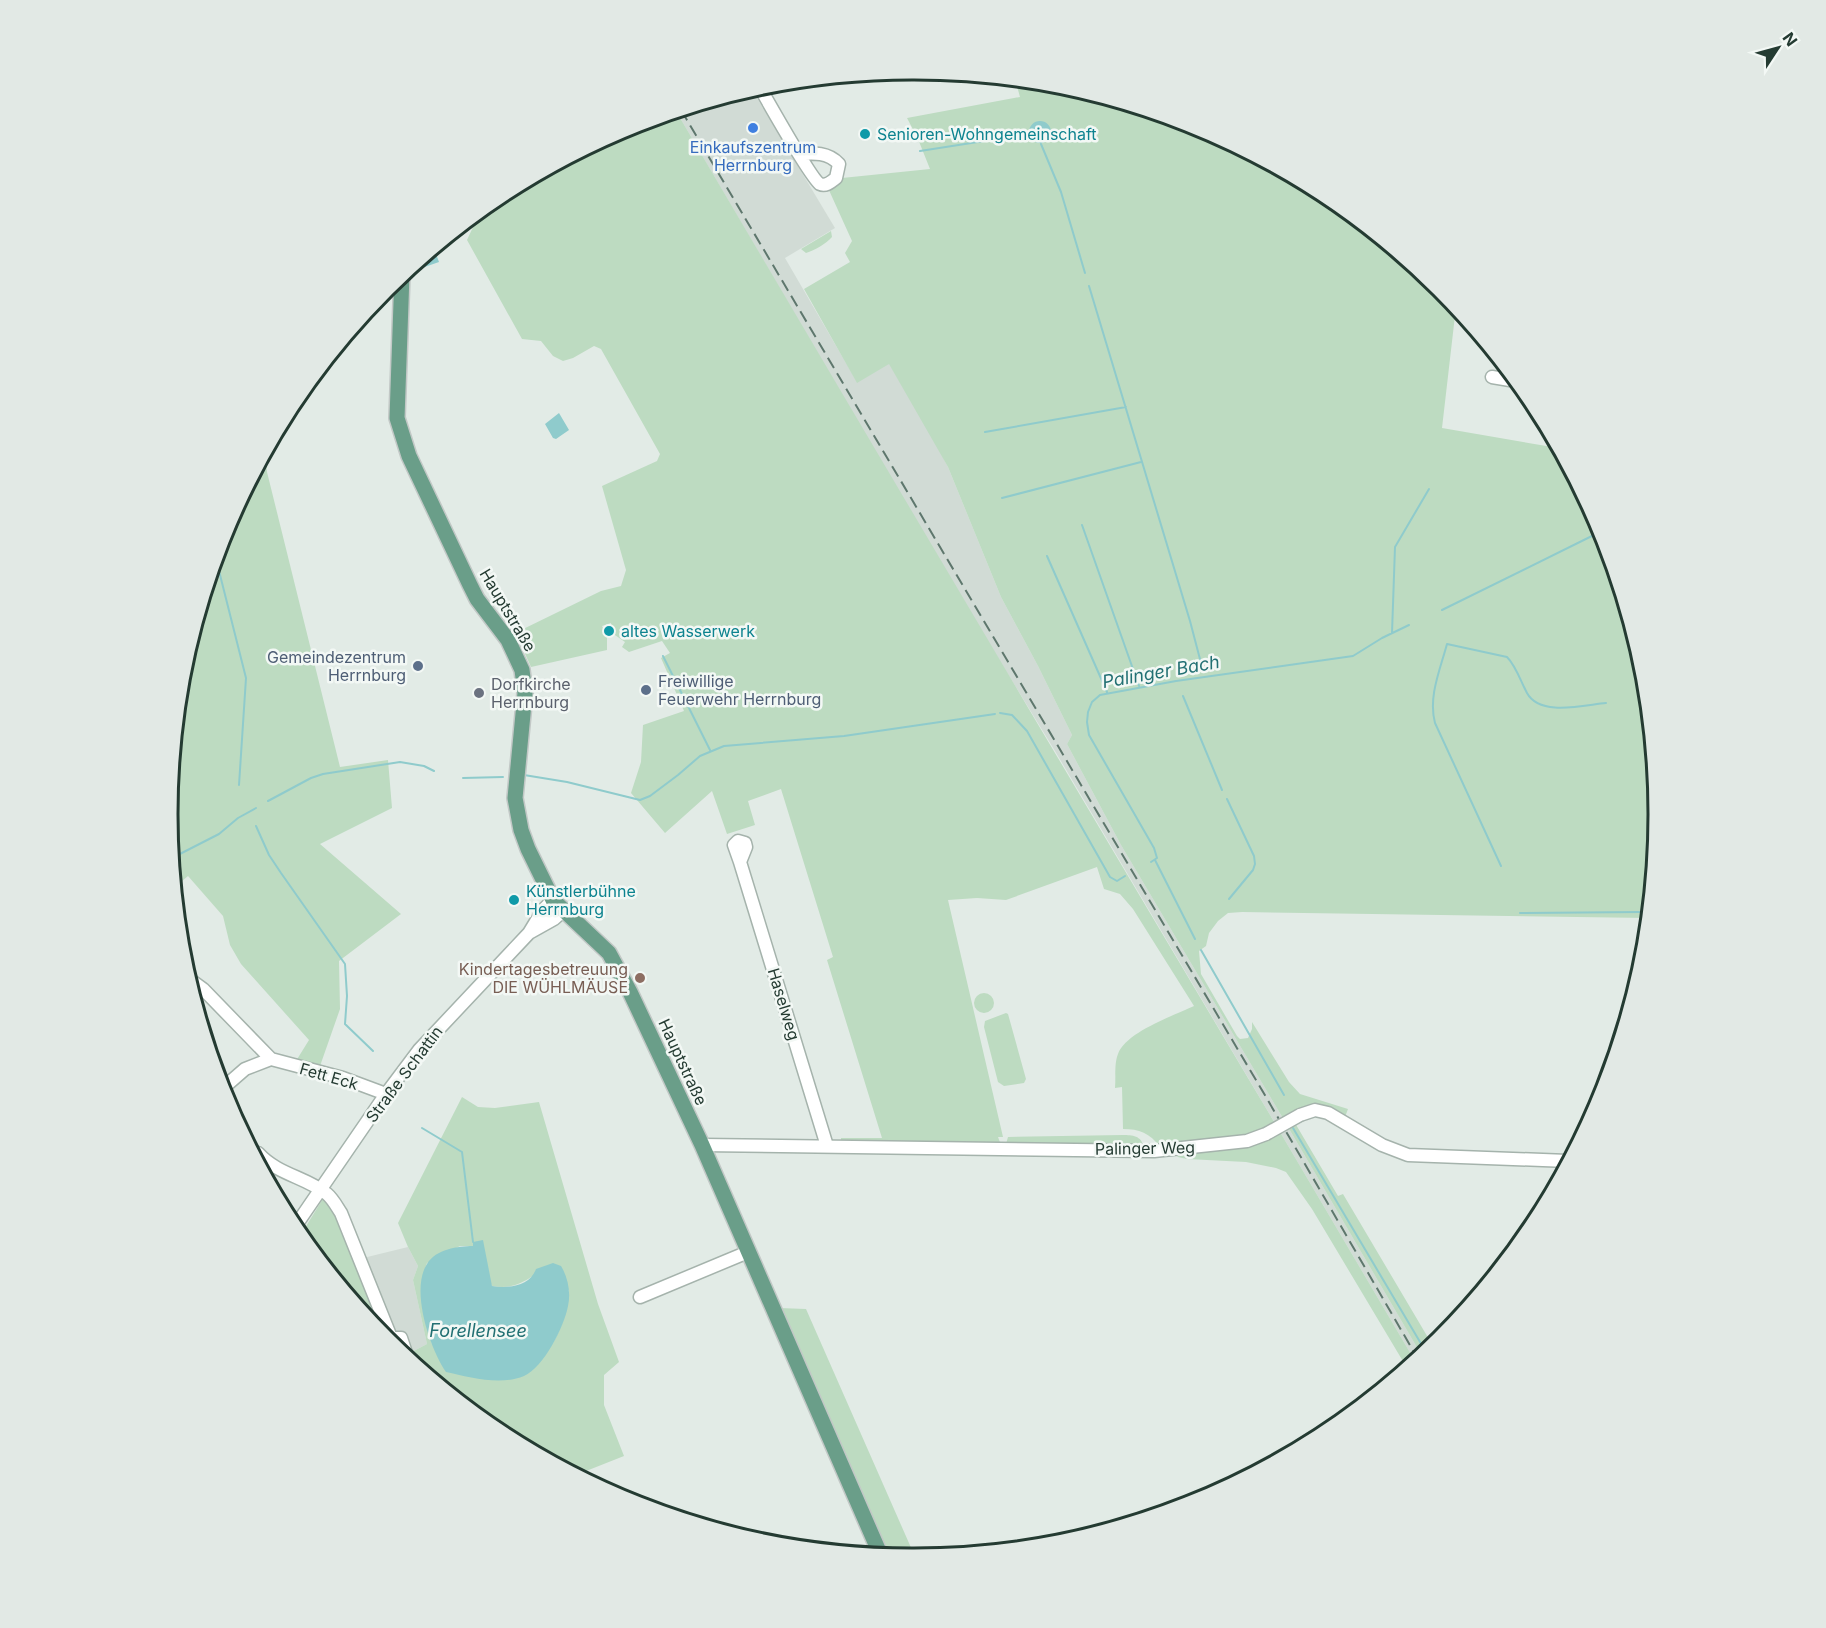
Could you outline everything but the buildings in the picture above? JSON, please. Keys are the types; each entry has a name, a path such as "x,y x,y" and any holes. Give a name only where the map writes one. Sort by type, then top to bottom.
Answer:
{"main road":[{"name":"Hauptstraße","path":"401,288 397,418 408,456 477,599 508,640 522,670 525,693 515,785 521,830 533,860 558,905 598,942 619,969 702,1145 877,1547"}],"street":[{"path":"764,95 799,154 818,183 823,185 836,178 839,164 834,158 819,153 799,154"},
{"path":"1492,377 1504,378"},
{"name":"Haselweg","path":"740,862 827,1146"},
{"name":"Straße Schattin","path":"300,1219 419,1050 529,933 543,910 558,905"},
{"path":"200,987 271,1059 245,1069 229,1083"},
{"name":"Fett Eck","path":"271,1059 343,1078 386,1094"},
{"name":"Palinger Weg","path":"702,1145 1154,1151 1247,1142 1266,1134 1300,1114 1315,1110 1328,1113 1382,1145 1408,1155 1560,1161"},
{"path":"270,1168 322,1190 331,1198 341,1213 386,1324"},
{"path":"640,1297 748,1252"}],"shaded area":[{"path":"756,97 835,228 785,258 857,382 889,363 935,442 948,467 1001,597 1072,735 1067,744 1121,845 1284,1120 1276,1125 1055,751 948,576 680,117"},
{"path":"1288,1127 1417,1347 1410,1353 1280,1132"},
{"path":"408,1247 418,1266 413,1280 427,1344 413,1351 377,1315 355,1260"}],"green space":[{"path":"1017,87 1056,94 1149,118 1238,155 1280,178 1321,203 1360,231 1397,262 1455,319 1442,428 1549,446 1572,489 1592,533 1609,578 1622,624 1641,718 1648,814 1646,862 1640,918 1228,913 1218,921 1209,933 1206,946 1199,951 1201,974 1237,1036 1240,1039 1248,1038 1252,1022 1289,1082 1300,1094 1348,1109 1345,1117 1334,1111 1284,1120 1121,845 1067,744 1072,735 1001,597 948,467 889,364 857,383 804,289 850,262 845,253 852,241 828,188 842,178 930,169 907,118 1020,97","holes":["1033,124 1051,132 1045,141 1030,134"]},
{"path":"680,117 1276,1125 1257,1134 1160,1147 1144,1133 1123,1129 1122,1087 1115,1088 1118,1054 1130,1039 1140,1032 1194,1006 1133,909 1120,894 1104,889 1097,867 1006,900 977,898 948,900 1003,1137 998,1137 1001,1145 841,1141 841,1138 882,1138 827,960 833,957 781,789 748,801 755,825 727,834 712,791 665,833 631,793 641,762 643,725 684,711 661,658 670,653 662,641 629,652 622,647 625,642 612,633 611,623 602,626 606,628 607,650 531,667 513,634 601,591 621,586 626,570 602,486 657,461 660,454 601,349 594,346 563,361 553,356 541,341 522,339 467,240 474,225 546,178 632,135"},
{"path":"831,231 832,237 827,242 806,253 801,249"},
{"path":"266,466 340,767 388,760 392,808 320,844 401,914 339,961 340,1009 320,1066 296,1061 309,1040 241,964 230,945 223,916 188,876 182,881 178,814 185,718 193,671 217,578 234,533"},
{"path":"984,993 991,996 994,1003 991,1010 984,1013 977,1010 974,1003 977,996"},
{"path":"1006,1013 1026,1079 1024,1083 1004,1086 998,1082 984,1027 985,1021"},
{"path":"462,1097 478,1107 495,1108 539,1102 598,1304 619,1362 604,1375 604,1405 624,1456 585,1471 505,1425 466,1397 413,1351 427,1344 413,1280 418,1266 398,1223","holes":["460,1246 474,1246 492,1286 514,1286 533,1276 569,1290 565,1314 556,1337 543,1358 525,1375 432,1344 421,1294 427,1263"]},
{"path":"1295,1123 1338,1196 1343,1194 1428,1337 1417,1347 1288,1127"},
{"path":"1280,1132 1410,1353 1403,1361 1312,1209 1286,1172 1246,1162 1187,1159 1175,1154 1262,1142"},
{"path":"1123,1135 1139,1138 1143,1146 1006,1144 1008,1137"},
{"path":"324,1197 337,1215 377,1315 330,1261 306,1227"},
{"path":"779,1308 806,1309 911,1548 886,1547"}],"water":[{"path":"1040,121 1048,124 1051,132 1048,140 1040,143 1032,140 1029,132 1032,124"},
{"path":"437,256 439,262 423,268"},
{"path":"559,413 569,430 556,439 553,438 545,424"},
{"name":"Forellensee","path":"483,1240 492,1286 505,1287 524,1283 536,1269 553,1263 561,1266 567,1280 568,1306 558,1335 539,1364 524,1376 515,1379 485,1380 446,1372 428,1335 424,1319 421,1289 422,1275 427,1264 442,1252 473,1246 473,1242"}],"waterway":[{"path":"920,151 1030,134"},
{"path":"1041,144 1061,192 1085,273"},
{"path":"1089,286 1201,663"},
{"path":"985,432 1126,407"},
{"path":"1002,498 1141,462"},
{"path":"1392,633 1395,547 1429,489"},
{"path":"1082,525 1139,686"},
{"name":"Palinger Bach","path":"1442,610 1593,535"},
{"path":"1047,556 1107,692"},
{"path":"219,572 246,678 239,785"},
{"name":"Palinger Bach","path":"1151,862 1157,858 1154,848 1089,735 1087,722 1092,702 1100,695 1176,681 1353,656 1409,625"},
{"path":"1501,866 1435,723 1434,693 1447,644 1507,657 1516,669 1527,693 1542,705 1563,708 1606,703"},
{"path":"663,656 710,750"},
{"path":"1183,696 1222,790"},
{"path":"1000,713 1012,715 1027,731 1110,877 1117,881 1125,876"},
{"name":"Palinger Bach","path":"524,775 567,782 640,800 650,796 700,756 724,746 844,736 995,714"},
{"name":"Palinger Bach","path":"268,801 323,774 400,762 424,766 434,771"},
{"name":"Palinger Bach","path":"463,778 503,777"},
{"path":"1227,799 1254,856 1255,864 1253,870 1229,899"},
{"name":"Palinger Bach","path":"180,854 219,834 238,818 256,808"},
{"path":"256,826 269,855 345,964 347,996 345,1024 373,1051"},
{"path":"1155,860 1195,939"},
{"path":"1520,913 1641,912"},
{"path":"1201,950 1284,1095"},
{"path":"422,1128 462,1152 473,1242"},
{"path":"1293,1128 1421,1343"}],"railway":[{"path":"684,116 1266,1097 1413,1351"}],"place":[{"name":"Einkaufszentrum Herrnburg","path":"753,128"},
{"name":"Senioren-Wohngemeinschaft","path":"865,134"},
{"name":"altes Wasserwerk","path":"609,631"},
{"name":"Gemeindezentrum Herrnburg","path":"418,666"},
{"name":"Freiwillige Feuerwehr Herrnburg","path":"646,690"},
{"name":"Dorfkirche Herrnburg","path":"479,693"},
{"name":"Künstlerbühne Herrnburg","path":"514,900"},
{"name":"Kindertagesbetreuung DIE WÜHLMÄUSE","path":"640,978"}]}
